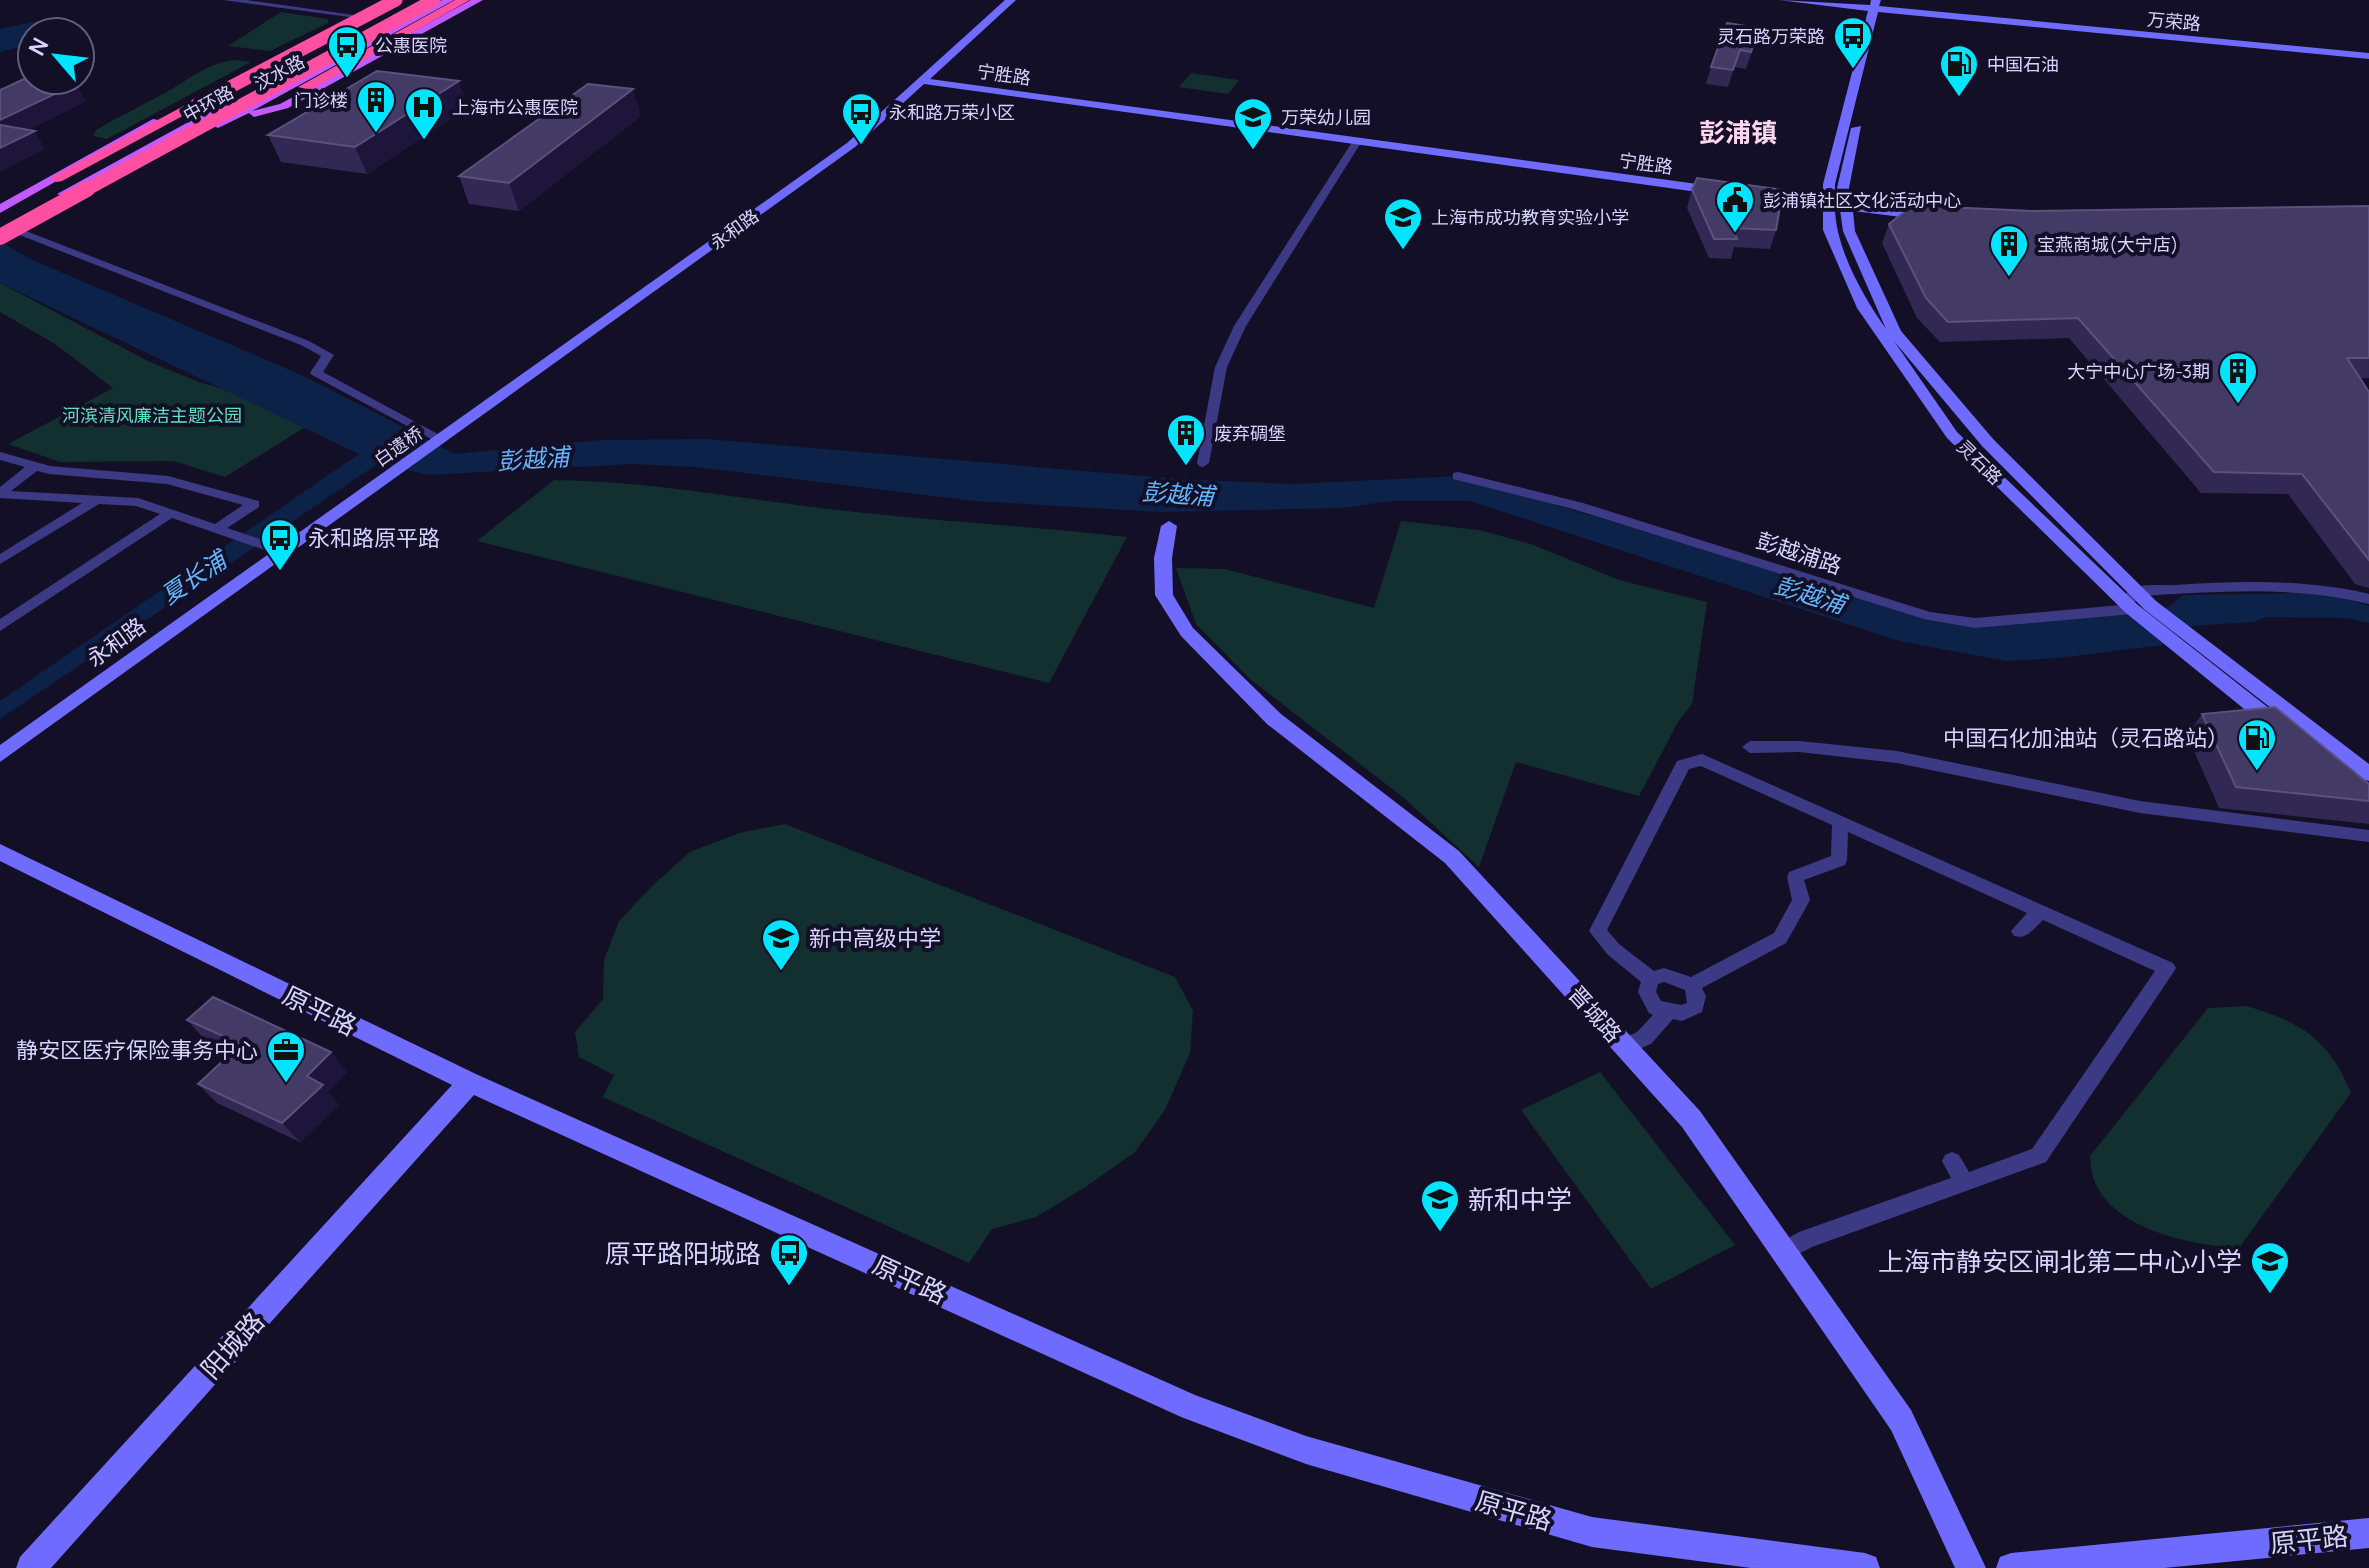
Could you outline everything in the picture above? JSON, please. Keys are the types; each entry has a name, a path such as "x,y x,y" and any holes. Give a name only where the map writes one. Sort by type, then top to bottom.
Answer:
{"highway":[{"path":"57,178 202,105 396,0"},
{"name":"中环路","path":"6,232 420,0"},
{"name":"中环路","path":"6,232 434,0"},
{"path":"81,193 264,108 464,0"}],"main road":[{"name":"汶水路","path":"0,209 95,153 357,16 384,11 405,0"},
{"path":"6,232 194,123 420,0"},
{"path":"6,232 434,0"},
{"name":"汶水路","path":"6,232 106,186 449,0"},
{"path":"227,120 284,106 478,0"},
{"path":"194,123 202,105 384,11"},
{"path":"106,186 118,170"}],"street":[{"path":"227,0 357,16"},
{"name":"永和路","path":"441,439 851,145 1011,0"},
{"name":"万荣路","path":"1784,0 1880,5 2369,49"},
{"name":"万荣路","path":"1829,0 2369,56"},
{"name":"灵石路","path":"1880,5 1829,184 1829,230 1864,308 1952,435 2136,602 2363,782"},
{"name":"灵石路","path":"1880,5 1874,69 1860,109 1843,188 1849,231 1894,332 1988,443 2136,602"},
{"name":"宁胜路","path":"923,81 1828,206 1937,217"},
{"path":"1203,463 1221,367 1240,326 1357,141"},
{"path":"6,232 316,349 328,355 316,373 441,439"},
{"name":"白遗桥","path":"377,485 441,439"},
{"path":"0,456 49,470 168,480 254,504 218,528"},
{"path":"0,493 35,466"},
{"name":"彭越浦路","path":"1458,476 1498,483 1578,506 1929,616 1975,623 2136,602 2296,587 2347,592 2369,599"},
{"name":"永和路","path":"0,755 276,549 377,485"},
{"path":"0,493 138,502 276,549"},
{"path":"0,505 21,493"},
{"path":"0,560 99,498"},
{"path":"0,625 171,513"},
{"name":"晋城路","path":"1169,526 1163,558 1164,595 1187,632 1274,719 1452,857 1691,1119 1901,1420 1971,1568"},
{"path":"1750,747 1799,744 1902,759 2140,807 2369,836"},
{"path":"1651,979 1613,949 1598,931 1683,765 1702,760 2167,968 2039,1156 1806,1239 1783,1252"},
{"path":"1692,985 1780,938 1801,900 1795,877 1839,860 1840,821"},
{"name":"原平路","path":"0,852 470,1082 1177,1401 1306,1450 1592,1532 1865,1568"},
{"path":"2020,931 2041,911"},
{"path":"1664,975 1692,985 1697,996 1696,1007 1682,1013 1655,1008 1647,992 1651,979 1664,975"},
{"path":"1625,1047 1644,1038 1668,1012"},
{"name":"阳城路","path":"31,1568 470,1082"},
{"path":"1952,1161 1964,1182"},
{"name":"原平路","path":"2011,1568 2369,1533"}],"green space":[{"path":"281,12 328,19 328,23 270,51 228,46"},
{"path":"235,60 251,62 107,139 93,136 96,130 206,69"},
{"path":"1191,73 1239,80 1228,94 1179,87"},
{"name":"河滨清风廉洁主题公园","path":"0,283 150,362 199,382 252,397 307,426 225,477 173,461 60,462 8,444 113,388 55,344 0,312"},
{"path":"554,480 661,487 873,514 1127,537 1049,683 477,541"},
{"path":"1401,521 1479,530 1531,544 1619,580 1707,602 1692,704 1678,722 1639,796 1516,762 1479,867 1404,798 1250,679 1196,624 1176,568 1225,569 1374,608"},
{"path":"785,824 1175,977 1193,1011 1190,1053 1165,1110 1135,1152 1036,1217 992,1229 969,1263 603,1097 614,1075 579,1057 575,1032 603,999 604,960 619,921 690,852 739,833"},
{"path":"2246,1006 2283,1019 2311,1035 2333,1059 2351,1093 2239,1248 2178,1239 2157,1232 2119,1212 2104,1197 2093,1177 2090,1156 2208,1008"},
{"path":"1600,1072 1735,1245 1651,1289 1521,1110"}],"water":[{"path":"16,26 16,48 0,52 0,29"},
{"path":"0,241 30,259 306,377 455,454 602,440 707,439 1180,479 1293,484 1458,476 1929,616 1975,623 2169,607 2183,595 2327,593 2369,606 2369,623 2346,618 2266,617 2254,622 2192,626 2162,645 2059,658 2006,661 1899,641 1470,501 1391,501 1342,508 1162,512 974,501 696,467 633,464 428,475 379,463 0,719 0,701 359,454 0,283"}],"building":[{"path":"1727,23 1759,28 1751,52 1740,50 1733,70 1711,67"},
{"path":"377,71 459,81 355,147 268,135"},
{"path":"16,83 16,96 51,96 0,120 0,90"},
{"path":"588,84 633,89 509,183 459,176"},
{"path":"0,125 35,131 0,148"},
{"path":"1697,178 1783,190 1776,230 1732,228 1737,239 1714,239 1692,189"},
{"name":"大宁中心广场-3期","path":"2369,206 2369,358 2347,358 2369,392 2369,560 2302,474 2214,472 2078,318 1948,322 1926,298 1889,224 1909,208 2033,211"},
{"path":"2275,707 2369,784 2369,801 2236,787 2202,714"},
{"name":"静安区医疗保险事务中心","path":"213,997 331,1052 307,1076 323,1085 282,1123 198,1084 241,1044 187,1020"}],"place":[{"name":"灵石路万荣路","path":"1853,70"},
{"name":"公惠医院","path":"347,79"},
{"name":"中国石油","path":"1959,98"},
{"name":"门诊楼","path":"376,134"},
{"name":"上海市公惠医院","path":"424,141"},
{"name":"永和路万荣小区","path":"861,146"},
{"name":"万荣幼儿园","path":"1253,151"},
{"name":"彭浦镇社区文化活动中心","path":"1735,234"},
{"name":"上海市成功教育实验小学","path":"1403,251"},
{"name":"宝燕商城(大宁店)","path":"2009,278"},
{"name":"大宁中心广场-3期","path":"2238,405"},
{"name":"废弃碉堡","path":"1186,467"},
{"name":"永和路原平路","path":"280,572"},
{"name":"中国石化加油站（灵石路站）","path":"2257,772"},
{"name":"新中高级中学","path":"781,972"},
{"name":"静安区医疗保险事务中心","path":"286,1084"},
{"name":"新和中学","path":"1440,1233"},
{"name":"原平路阳城路","path":"789,1287"},
{"name":"上海市静安区闸北第二中心小学","path":"2270,1295"}],"district":[{"name":"彭浦镇","path":"1738,132"}],"water label":[{"name":"彭越浦","path":"533,458"},
{"name":"彭越浦","path":"1178,493"},
{"name":"夏长浦","path":"193,577"},
{"name":"彭越浦","path":"1810,594"}]}
